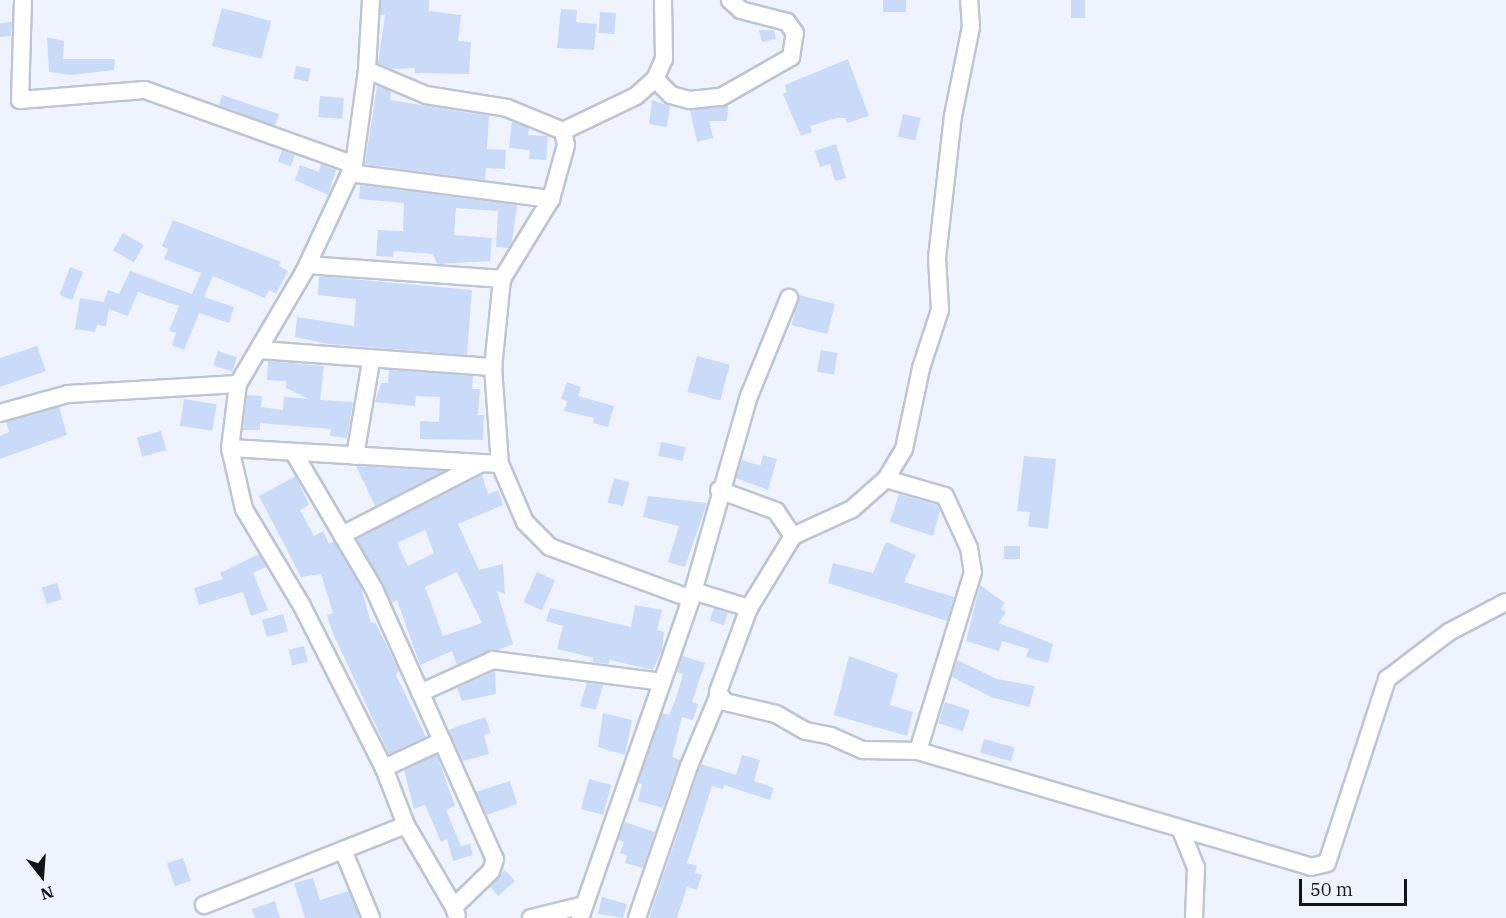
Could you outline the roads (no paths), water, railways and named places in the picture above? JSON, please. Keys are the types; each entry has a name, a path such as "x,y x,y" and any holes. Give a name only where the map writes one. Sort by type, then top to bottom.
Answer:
{"street":[{"path":"23,0 20,100 145,90 352,169 551,199"},
{"path":"294,453 374,589 495,859 491,871 456,912 406,825 384,768 302,606 244,509 230,448 238,384 261,350 308,265 352,169 367,70 370,0"},
{"path":"367,70 426,94 507,108 563,131 636,96 654,79 664,59 663,0"},
{"path":"654,79 681,97 721,97 791,57 795,33 787,22 741,10 730,0"},
{"path":"637,918 689,766 718,697 728,655 749,608 793,536 852,509 886,479 904,449 940,310 937,258 953,116 971,27 969,0"},
{"path":"563,131 566,145 551,199 502,279 493,367 500,464 525,522 550,547 692,595 749,608"},
{"path":"308,265 502,279"},
{"path":"531,918 582,912 692,595 719,490 749,396 789,298"},
{"path":"261,350 371,361 493,367"},
{"path":"355,456 371,361"},
{"path":"0,413 68,394 238,384"},
{"path":"230,448 500,464"},
{"path":"342,535 482,463"},
{"path":"886,479 945,496 969,548 973,572 918,751"},
{"path":"719,490 777,512 793,536"},
{"path":"718,697 776,714 806,731 831,736 863,750 918,751 1182,833 1311,867 1327,863 1387,679 1449,632 1506,602"},
{"path":"420,693 493,660 662,682"},
{"path":"384,768 442,741"},
{"path":"204,905 406,825"},
{"path":"1182,833 1196,868 1194,918"},
{"path":"343,850 371,918"}]}
